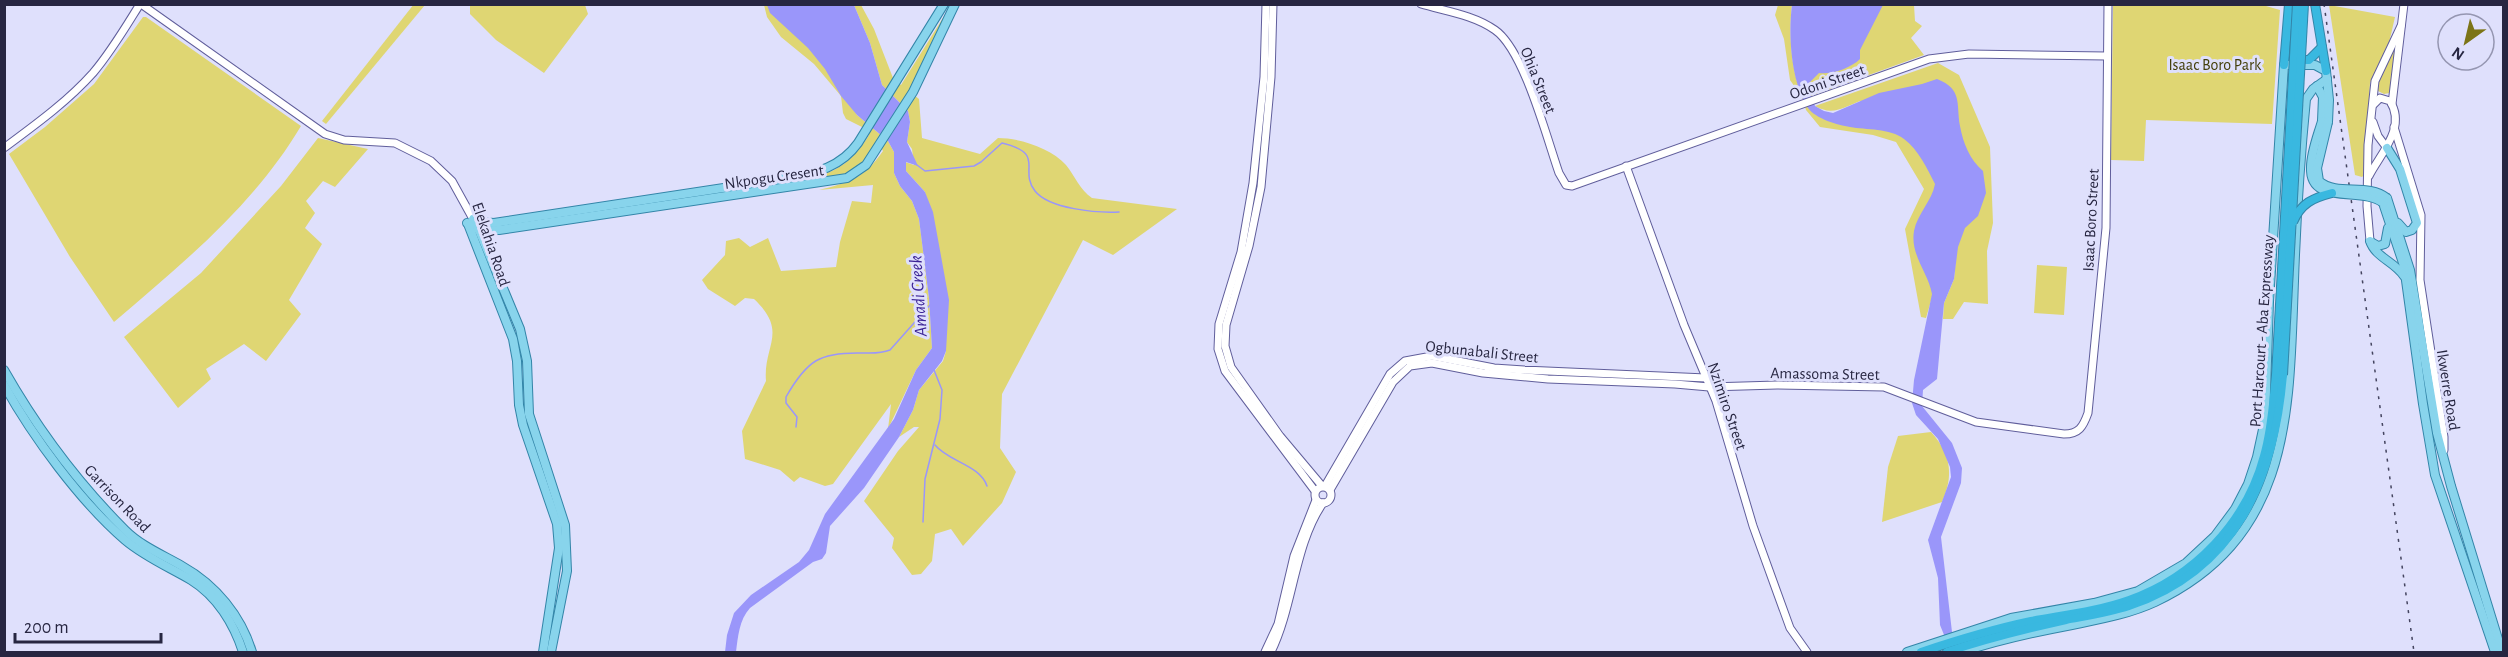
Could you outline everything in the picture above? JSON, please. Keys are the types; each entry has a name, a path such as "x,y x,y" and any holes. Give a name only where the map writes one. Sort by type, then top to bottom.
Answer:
{"highway":[{"path":"2284,65 2289,4"},
{"name":"Port Harcourt - Aba Expressway","path":"2279,375 2297,4"},
{"name":"Port Harcourt - Aba Expressway","path":"1921,652 1981,633 2102,610 2140,596 2177,576 2204,555 2226,532 2254,484 2264,457 2279,375 2293,234 2304,4"},
{"path":"2315,4 2326,75"},
{"path":"2284,54 2303,62 2313,57 2322,47"},
{"path":"2293,234 2302,207 2318,197 2332,193"},
{"name":"Port Harcourt - Aba Expressway","path":"1947,652 2029,625"}],"main road":[{"name":"Nkpogu Cresent","path":"479,231 813,173 829,168 844,158 858,143 944,4"},
{"name":"Nkpogu Cresent","path":"470,221 497,227 835,180 855,174 873,156 913,92 955,4"},
{"path":"1964,652 2033,633 2102,610 2138,591 2186,563 2215,536 2243,495 2257,457 2265,420 2269,302 2284,65 2315,65 2326,75 2325,122 2317,168 2319,181 2331,187 2376,191 2385,201 2391,215 2410,270 2431,378 2427,403 2444,450"},
{"path":"1906,652 2024,614 2102,610 2130,612 2156,602 2183,586 2207,569 2238,539 2262,496 2278,459 2290,386 2293,234 2306,99 2326,75"},
{"path":"2284,80 2317,86"},
{"path":"2317,86 2323,97 2325,122 2310,170 2318,187 2332,193 2371,196 2385,201"},
{"path":"2387,148 2400,169 2417,223 2412,230 2406,232 2391,215"},
{"path":"2370,241 2378,246 2385,244 2391,215"},
{"name":"Ikwerre Road","path":"2391,215 2406,280 2427,403 2435,475 2494,652"},
{"name":"Elekahia Road","path":"470,221 479,231 486,246 524,346 529,414 565,525 567,571 551,652"},
{"name":"Elekahia Road","path":"470,221 475,242 513,339 523,425 557,524 560,548 543,652"},
{"path":"486,246 497,227"},
{"path":"475,242 479,231"},
{"path":"2274,235 2293,234"},
{"path":"2370,241 2378,255 2397,267 2406,280"},
{"name":"Garrison Road","path":"4,370 35,420 85,486 136,539 196,574 217,592 238,619 252,652"},
{"name":"Garrison Road","path":"4,386 27,424 109,525 133,546 202,589 218,604 231,624 243,652"},
{"name":"Ikwerre Road","path":"2444,450 2451,486 2502,652"}],"street":[{"path":"4,148 59,106 91,74 107,55 141,4"},
{"name":"Elekahia Road","path":"141,4 325,134 344,140 395,143 431,161 452,181 470,221"},
{"path":"1266,4 1268,77"},
{"path":"1273,4 1261,187 1249,246 1226,325 1225,346 1231,368 1322,493"},
{"name":"Ohia Street","path":"1420,4 1480,21 1497,31 1507,41 1520,63 1559,173 1566,185"},
{"name":"Isaac Boro Street","path":"2077,432 2082,427 2088,413 2106,228 2108,4"},
{"name":"Ikwerre Road","path":"2404,4 2392,104 2394,127 2421,215 2420,280 2431,378 2444,450"},
{"name":"Ikwerre Road","path":"2370,241 2367,206 2368,145 2373,105 2378,72 2401,26"},
{"name":"Odoni Street","path":"1566,185 1578,184 1929,59 1953,54 2106,56"},
{"path":"2373,105 2383,97 2392,104"},
{"path":"2372,116 2378,136 2387,148"},
{"name":"Ikwerre Road","path":"2368,179 2387,148 2394,127"},
{"name":"Nzimiro Street","path":"1626,166 1716,401 1753,526 1790,628 1808,652"},
{"name":"Ogbunabali Street","path":"1265,652 1278,624 1294,556 1322,493 1390,374 1409,359 1432,356 1501,369 1706,378"},
{"name":"Ogbunabali Street","path":"1271,652 1285,621 1310,527 1322,493 1393,382 1404,370 1416,364 1432,363 1507,376 1709,387"},
{"path":"1686,378 1701,365"},
{"name":"Amassoma Street","path":"1709,387 1777,385 1884,387 1908,394 1976,422 1993,426 2064,434 2077,432"}],"green space":[{"path":"414,4 425,5 326,124 322,121"},
{"path":"470,4 585,5 588,14 544,73 496,40 470,14"},
{"name":"Isaac Boro Park","path":"2259,4 2280,10 2272,124 2146,120 2144,161 2111,160 2113,5"},
{"path":"764,5 778,5 796,22 857,115 888,141 894,152 894,173 900,186 912,201 919,219 929,298 932,348 916,370 888,429 891,404 833,484 825,486 800,477 794,482 780,470 745,459 742,431 766,381 766,368 772,339 770,321 754,299 745,298 735,306 708,289 702,280 725,255 726,241 739,238 750,247 768,238 781,271 836,267 840,242 852,201 871,203 873,185 819,190 856,178 883,151 877,141 866,160 849,173 791,183 826,174 841,166 854,155 869,135 862,127 846,119 841,96 814,64 781,37 767,17"},
{"path":"854,5 861,5 874,29 893,78 901,85 951,5 909,91 919,99 922,138 980,154 998,138 1025,142 1060,159 1092,198 1177,209 1113,255 1083,240 1002,394 1000,448 1016,472 1002,503 963,546 951,529 935,534 932,561 921,574 912,575 892,548 894,538 864,501 898,451 919,427 914,427 899,437 913,410 919,390 943,361 946,351 925,192 906,171 905,162 914,165 912,149 907,142 910,122 908,111 882,85 870,43"},
{"path":"1778,5 1792,5 1791,47 1796,78 1807,104 1815,114 1935,128 1939,273 1926,318 1921,317 1905,229 1924,189 1896,142 1873,135 1820,127 1806,110 1802,97 1790,80 1784,39 1775,15"},
{"path":"1806,5 1914,5 1915,21 1922,26 1911,38 1924,55 1811,96 1807,85"},
{"path":"2329,5 2395,17 2389,43 2370,83 2365,174 2362,177 2355,175"},
{"path":"143,17 301,126 262,182 216,232 114,322 70,257 9,154 45,127 94,84"},
{"path":"2395,47 2390,93 2384,94 2378,91 2378,80"},
{"path":"1938,63 1959,75 1990,147 1993,223 1987,251 1988,304 1964,302 1953,319 1943,319 1944,303 1954,279 1963,182 1860,101 1832,111 1815,106"},
{"path":"318,138 368,149 335,187 323,181 306,201 315,213 305,228 322,244 289,300 301,314 266,361 244,344 206,369 211,379 178,408 124,337 201,273 281,186"},
{"path":"2037,265 2067,267 2064,315 2034,313"},
{"path":"1931,432 1943,448 1948,465 1948,483 1942,502 1882,522 1888,467 1898,436"}],"shaded area":[{"path":"767,5 854,5 870,43 882,85 908,111 910,122 907,142 918,166 906,162 906,171 925,192 933,212 949,300 946,351 942,361 919,390 913,410 899,437 864,488 830,526 826,553 822,559 813,562 750,608 741,623 736,652 725,652 727,635 734,613 751,595 799,562 809,550 825,514 894,419 916,370 932,348 929,298 919,219 912,201 900,186 894,173 894,152 888,141 857,115 808,48 770,13"},
{"path":"1792,5 1883,5 1860,50 1860,59 1841,70 1819,73 1807,85 1815,106 1833,113 1879,93 1937,79 1955,92 1965,145 1974,162 1983,171 1986,193 1978,216 1965,228 1958,247 1954,279 1944,303 1937,379 1923,390 1922,406 1952,443 1962,468 1961,483 1941,537 1952,632 1962,652 1951,652 1940,625 1938,578 1928,540 1951,477 1950,467 1938,439 1916,415 1912,403 1914,380 1932,294 1913,240 1918,219 1935,184 1918,154 1898,135 1834,123 1816,115 1808,108 1794,72 1790,30"}],"waterway":[{"path":"917,165 925,171 974,166 1002,143 1016,147 1028,157 1031,183 1042,197 1074,209 1119,212"},
{"name":"Amadi Creek","path":"796,427 797,417 786,403 786,397 808,367 816,361 835,354 876,353 890,350 930,305"},
{"path":"923,522 925,479 940,419 942,390 934,370"},
{"path":"935,445 948,456 978,473 987,486"}],"railway":[{"path":"2324,4 2414,652"}]}
